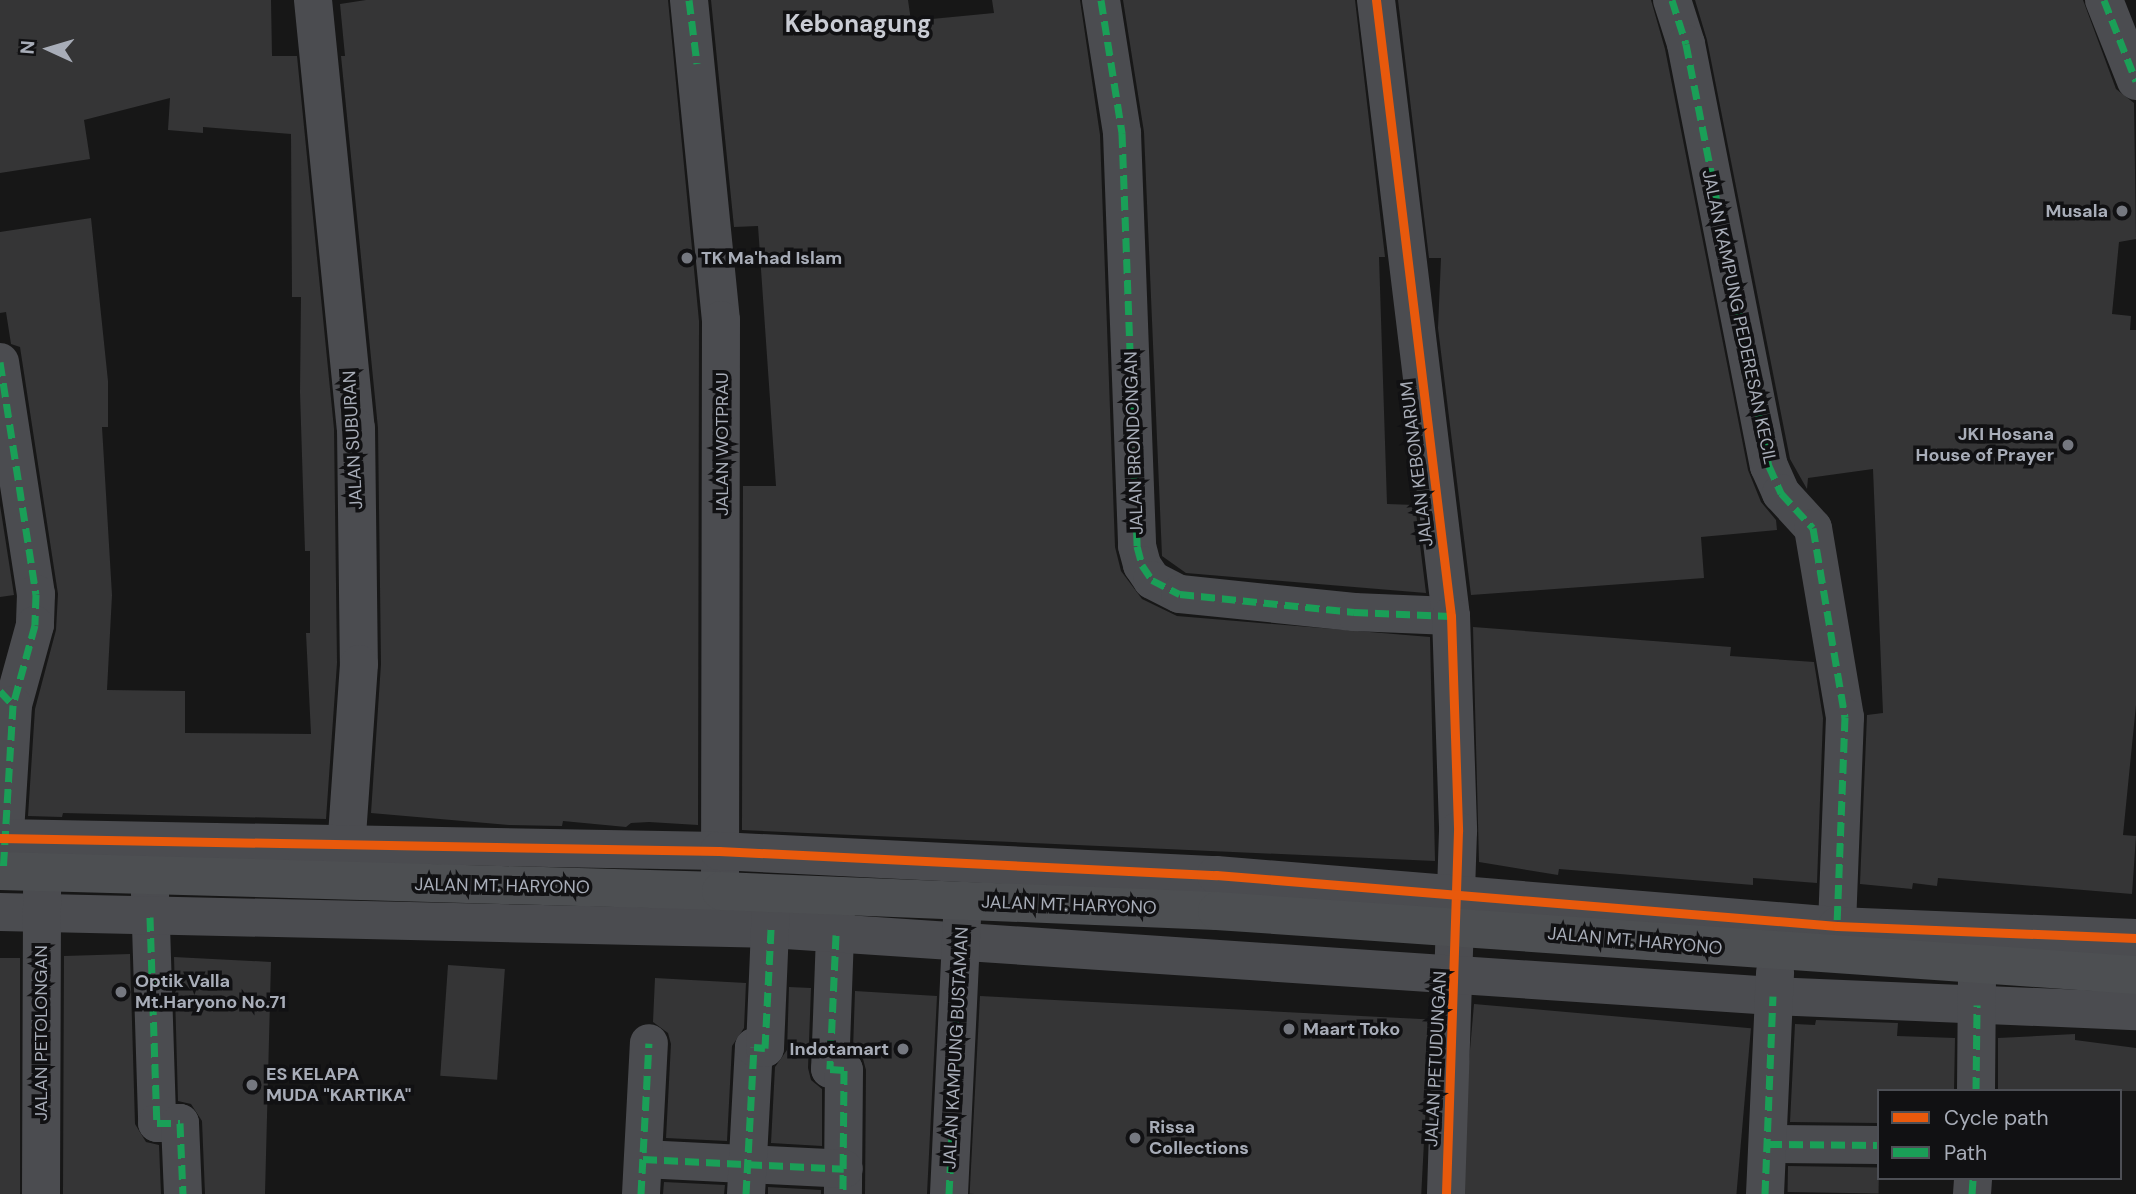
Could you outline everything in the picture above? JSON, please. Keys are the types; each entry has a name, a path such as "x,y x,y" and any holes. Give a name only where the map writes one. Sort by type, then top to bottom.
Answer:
{"main road":[{"name":"JALAN MT. HARYONO","path":"2,855 43,873 151,878 721,891 771,911 836,895 963,902 1217,893 1457,911 1777,953 1837,941 1978,965 2136,975"}],"street":[{"name":"JALAN SUBURAN","path":"313,0 356,428 359,664 345,882"},
{"name":"JALAN WOTPRAU","path":"689,0 721,320 721,891"},
{"name":"JALAN BRONDONGAN","path":"1101,0 1122,133 1137,546 1142,565 1152,580 1180,594 1354,612 1451,616"},
{"name":"JALAN KEBONARUM","path":"1376,0 1451,616 1457,911"},
{"name":"JALAN KAMPUNG PEDERESAN KECIL","path":"1672,0 1686,44 1769,466 1781,493 1813,528 1845,718 1837,941"},
{"path":"2104,0 2136,80"},
{"path":"0,362 36,594 35,625 6,698 2,855 346,842 719,851 1217,893"},
{"name":"JALAN PETOLONGAN","path":"41,1194 43,873"},
{"path":"151,878 157,1122 180,1123 183,1194"},
{"path":"649,1044 642,1177 843,1182 844,1070 830,1069 836,895"},
{"name":"JALAN KAMPUNG BUSTAMAN","path":"949,1194 963,902"},
{"path":"0,912 150,918 771,911 836,935 961,945 1456,972 1773,996 2136,1011"},
{"path":"747,1179 754,1047 765,1048 771,911"},
{"path":"1457,911 1837,941 2136,938"},
{"name":"JALAN PETUDUNGAN","path":"1446,1194 1457,911"},
{"path":"1765,1194 1777,953"},
{"path":"1976,1089 1978,965"},
{"path":"1768,1144 1877,1145"}],"building":[{"path":"0,0 271,0 272,56 297,56 334,429 337,663 326,819 63,813 62,817 28,816 35,709 56,630 58,594 20,347 11,344 6,312 0,313 0,232 91,218 108,381 108,427 102,427 112,595 107,690 185,691 185,733 311,734 306,633 310,633 310,551 305,551 300,392 301,297 292,297 291,134 203,127 203,133 168,130 170,98 84,120 90,159 0,173"},
{"path":"366,0 668,0 699,321 698,825 649,822 631,823 626,827 563,821 562,826 509,825 371,813 381,664 378,428 341,56 345,56 340,4"},
{"path":"711,0 908,0 911,21 994,13 992,0 1080,0 1100,135 1115,547 1121,571 1142,599 1177,616 1430,637 1435,861 742,830 743,486 776,486 758,226 734,227"},
{"path":"1123,0 1355,0 1385,257 1379,257 1387,504 1415,505 1426,593 1186,573 1162,556 1144,132"},
{"path":"1398,0 1651,0 1665,49 1748,470 1761,502 1776,520 1777,530 1701,537 1704,578 1471,595 1438,328 1441,258 1429,258"},
{"path":"1695,0 2083,0 2116,89 2134,103 2136,239 2119,242 2112,314 2131,316 2130,330 2136,330 2136,705 2123,835 2136,836 2132,894 1938,878 1937,886 1913,883 1912,889 1860,884 1867,715 1883,713 1873,469 1808,478 1807,489 1790,459 1707,40"},
{"path":"0,505 14,595 0,597"},
{"path":"1473,627 1731,647 1730,656 1814,662 1823,718 1817,883 1753,878 1753,885 1559,869 1558,875 1479,862"},
{"path":"130,954 135,1124 146,1142 159,1145 161,1194 63,1194 64,956"},
{"path":"174,957 271,962 265,1194 205,1194 202,1121 191,1104 178,1101"},
{"path":"0,958 20,958 20,1194 0,1194"},
{"path":"448,965 505,969 497,1080 440,1076"},
{"path":"655,978 746,983 744,1028 732,1046 727,1141 666,1138 671,1044 668,1033 653,1022"},
{"path":"789,987 811,988 808,1068 811,1080 822,1089 822,1146 771,1143 775,1067 787,1050"},
{"path":"855,991 937,996 927,1194 865,1194 866,1070 863,1059 853,1050"},
{"path":"980,996 1430,1020 1421,1194 970,1194"},
{"path":"1474,1004 1751,1028 1736,1194 1457,1193"},
{"path":"1816,1020 1898,1023 1897,1036 1955,1038 1954,1089 1877,1089 1877,1123 1790,1122 1795,1024 1815,1025"},
{"path":"2075,1034 2075,1040 2136,1048 2136,1091 1998,1089 1998,1038"},
{"path":"1788,1166 1877,1168 1879,1194 1788,1192"},
{"path":"664,1182 725,1185 724,1194 663,1194"},
{"path":"768,1187 821,1190 821,1194 768,1194"}],"marked path":[{"path":"689,0 697,63"},
{"path":"1101,0 1122,133 1137,546 1142,565 1152,580 1180,594 1354,612 1451,616"},
{"path":"1672,0 1686,44 1769,466 1781,493 1813,528 1845,717 1837,926"},
{"path":"2104,0 2136,81"},
{"path":"0,362 36,594 35,625 13,705 3,871"},
{"path":"0,691 13,705"},
{"path":"150,917 157,1123 180,1123 183,1194"},
{"path":"746,1194 754,1047 765,1048 771,929"},
{"path":"836,935 830,1069 844,1070 843,1194"},
{"path":"949,1194 961,945"},
{"path":"1765,1194 1773,996"},
{"path":"1976,1089 1977,1005"},
{"path":"641,1194 649,1043"},
{"path":"1768,1144 1877,1145"},
{"path":"643,1159 844,1169"},
{"path":"1972,1194 1973,1180"}],"cycle path":[{"path":"1376,0 1451,616 1458,831 1446,1194"},
{"path":"0,838 719,851 1216,875 1837,926 2136,938"}],"place":[{"name":"Musala","path":"2122,211"},
{"name":"TK Ma'had Islam","path":"687,258"},
{"name":"JKI Hosana House of Prayer","path":"2068,445"},
{"name":"Optik Valla Mt.Haryono No.71","path":"121,992"},
{"name":"Maart Toko","path":"1289,1029"},
{"name":"Indotamart","path":"903,1049"},
{"name":"ES KELAPA MUDA \"KARTIKA\"","path":"252,1085"},
{"name":"Rissa Collections","path":"1135,1138"}],"district":[{"name":"Kebonagung","path":"858,24"}]}
